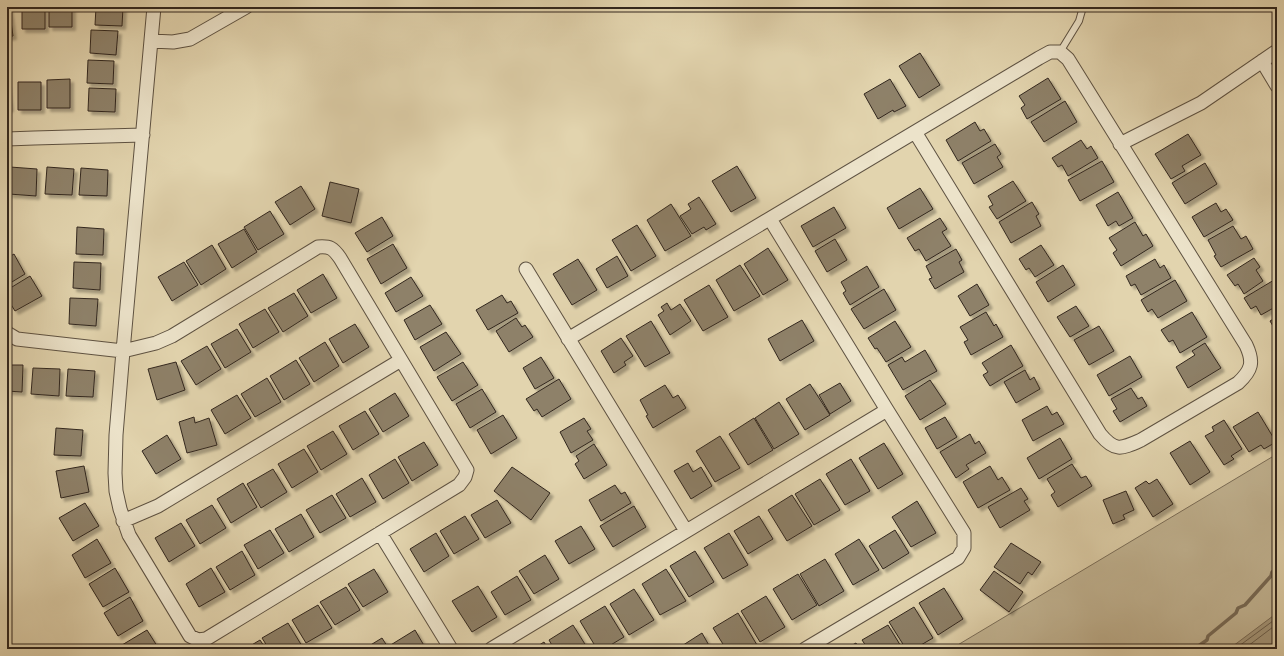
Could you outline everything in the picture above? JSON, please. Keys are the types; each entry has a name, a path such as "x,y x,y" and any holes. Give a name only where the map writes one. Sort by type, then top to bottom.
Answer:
{"street":[{"path":"7,333 17,339 123,351 156,343 172,336 318,248 327,246 334,250 340,258 467,470 466,477 459,485 206,639 198,640 190,636 135,547 123,521 116,491 116,435 123,351 154,7"},
{"path":"151,41 173,42 190,39 246,7"},
{"path":"1120,144 1201,103 1277,51"},
{"path":"568,339 1039,58 1050,52 1060,52 1068,58 1246,345 1251,355 1251,365 1247,374 1238,383 1129,446 1116,448 1108,443 1100,434 915,132"},
{"path":"1262,61 1277,86"},
{"path":"7,139 143,135"},
{"path":"770,219 964,534 964,548 958,558 805,649"},
{"path":"526,269 686,531"},
{"path":"123,521 158,506 401,360"},
{"path":"491,649 887,410"},
{"path":"380,533 451,649"}],"lane":[{"path":"1060,52 1079,21 1083,7"}],"shaded area":[{"path":"1277,454 1277,649 951,649"}],"water":[{"path":"1277,613 1277,649 1229,649"}],"building":[{"path":"7,7 9,7 13,36 7,37"},
{"path":"22,7 45,7 45,29 22,29"},
{"path":"49,7 72,7 72,27 49,27"},
{"path":"96,7 123,7 122,26 95,25"},
{"path":"91,30 118,31 116,55 90,53"},
{"path":"920,53 940,85 919,98 899,66"},
{"path":"88,60 114,61 113,84 87,83"},
{"path":"1048,78 1061,99 1027,119 1021,108 1025,105 1019,96"},
{"path":"70,79 70,108 47,108 47,80"},
{"path":"890,79 906,106 894,112 893,110 878,119 864,94"},
{"path":"18,82 41,82 41,110 18,110"},
{"path":"7,84 10,108 7,109"},
{"path":"89,88 116,89 115,112 88,111"},
{"path":"1065,101 1077,122 1044,142 1031,122"},
{"path":"975,122 980,131 984,129 991,141 958,161 946,140"},
{"path":"1188,134 1201,155 1182,166 1185,171 1171,179 1155,154"},
{"path":"1081,140 1087,149 1091,146 1098,158 1068,176 1062,165 1058,167 1052,158"},
{"path":"995,144 1001,154 997,157 1003,167 974,184 962,163"},
{"path":"1102,161 1114,182 1080,201 1068,180"},
{"path":"1205,163 1217,184 1185,204 1172,183"},
{"path":"737,166 756,198 731,212 712,181"},
{"path":"10,167 37,169 36,196 9,194"},
{"path":"47,167 74,169 72,195 45,194"},
{"path":"81,168 108,170 107,196 79,195"},
{"path":"1013,181 1026,201 997,219 989,207 993,205 988,196"},
{"path":"330,182 359,189 351,223 322,216"},
{"path":"301,186 315,209 290,225 275,202"},
{"path":"920,188 933,209 899,229 887,208"},
{"path":"1118,192 1133,218 1119,226 1116,221 1108,226 1096,205"},
{"path":"699,197 716,224 706,230 704,227 692,234 680,216 691,209 688,204"},
{"path":"1032,202 1039,214 1036,216 1041,226 1011,243 999,222"},
{"path":"1216,203 1221,212 1226,209 1233,220 1204,237 1192,217"},
{"path":"671,204 691,236 665,251 647,220"},
{"path":"834,207 846,228 813,247 801,226"},
{"path":"270,211 284,234 258,250 244,227"},
{"path":"382,217 393,236 367,252 355,233"},
{"path":"940,218 947,229 942,232 951,246 926,261 919,249 915,251 907,238"},
{"path":"1135,222 1143,236 1146,234 1153,246 1121,266 1113,253 1117,250 1109,238"},
{"path":"637,225 656,256 631,271 612,240"},
{"path":"1233,226 1241,239 1246,236 1253,249 1221,267 1214,256 1216,255 1208,240"},
{"path":"77,227 104,229 103,255 76,254"},
{"path":"244,229 257,252 232,268 218,244"},
{"path":"835,239 847,260 827,272 815,251"},
{"path":"393,244 407,268 381,284 367,259"},
{"path":"212,245 226,269 201,285 186,261"},
{"path":"1041,245 1054,265 1035,277 1029,268 1026,270 1019,259"},
{"path":"768,248 788,280 763,295 744,264"},
{"path":"956,249 962,260 959,262 964,272 935,289 929,279 932,278 926,266"},
{"path":"14,254 25,274 7,285 7,258"},
{"path":"617,256 628,276 607,288 596,269"},
{"path":"1254,258 1260,267 1256,270 1263,281 1244,294 1238,284 1235,286 1227,275"},
{"path":"578,259 597,290 572,305 553,274"},
{"path":"1155,259 1160,268 1164,265 1171,278 1141,295 1135,284 1131,286 1126,276"},
{"path":"74,262 101,263 100,290 73,288"},
{"path":"184,262 198,285 172,301 158,277"},
{"path":"740,265 760,296 734,311 716,280"},
{"path":"1063,265 1075,285 1048,302 1036,282"},
{"path":"867,266 879,287 850,305 843,293 846,291 841,282"},
{"path":"323,274 337,298 311,313 297,290"},
{"path":"30,276 42,296 15,311 7,298 7,290"},
{"path":"411,277 423,296 396,312 385,293"},
{"path":"1175,280 1187,301 1158,318 1152,309 1148,312 1141,300"},
{"path":"1274,280 1277,285 1277,306 1261,315 1256,306 1251,309 1244,298"},
{"path":"977,284 989,305 970,316 958,296"},
{"path":"709,285 728,317 703,331 684,300"},
{"path":"884,289 896,310 864,329 851,309"},
{"path":"294,293 308,316 283,332 268,308"},
{"path":"502,295 507,303 511,301 518,313 488,330 476,310"},
{"path":"70,298 98,299 96,326 69,324"},
{"path":"667,303 671,310 680,304 691,321 670,335 658,315 664,311 661,307"},
{"path":"430,305 442,324 415,340 404,320"},
{"path":"1076,306 1089,326 1070,337 1057,317"},
{"path":"265,309 279,332 253,348 239,324"},
{"path":"986,312 994,326 996,324 1003,337 971,355 964,342 968,340 960,327"},
{"path":"1192,312 1207,337 1180,353 1173,340 1169,342 1161,330"},
{"path":"1277,317 1277,333 1270,321"},
{"path":"516,318 522,327 525,325 533,337 509,352 496,331"},
{"path":"802,320 814,341 780,361 768,339"},
{"path":"651,321 670,353 645,367 626,336"},
{"path":"895,321 911,347 886,362 868,338"},
{"path":"355,324 369,347 343,363 329,339"},
{"path":"1099,326 1114,351 1089,365 1074,340"},
{"path":"237,329 251,352 225,368 211,344"},
{"path":"446,332 461,354 434,371 420,347"},
{"path":"621,338 633,356 624,362 626,365 614,373 601,351"},
{"path":"325,342 339,366 314,382 299,358"},
{"path":"1205,343 1221,368 1188,388 1176,367 1195,355 1192,351"},
{"path":"1011,345 1023,366 990,386 983,375 988,372 982,363"},
{"path":"207,346 221,369 196,385 181,361"},
{"path":"925,350 937,371 903,390 888,365 902,357 905,362"},
{"path":"1130,356 1142,377 1109,396 1097,375"},
{"path":"541,357 554,378 535,389 523,368"},
{"path":"296,360 310,384 284,400 270,376"},
{"path":"176,362 185,390 157,400 148,369"},
{"path":"463,362 478,385 452,401 437,377"},
{"path":"7,365 23,365 22,392 7,391"},
{"path":"33,368 60,369 59,396 31,394"},
{"path":"68,369 95,371 93,397 66,396"},
{"path":"1025,370 1030,380 1034,377 1040,389 1016,403 1004,382"},
{"path":"267,378 281,402 255,417 241,394"},
{"path":"559,379 571,399 542,417 537,409 534,411 526,399"},
{"path":"930,380 946,404 920,420 905,396"},
{"path":"840,383 851,401 830,414 819,395"},
{"path":"810,384 830,415 805,430 786,399"},
{"path":"665,385 673,398 678,395 686,408 653,428 646,416 648,415 640,400"},
{"path":"1131,388 1138,399 1142,397 1147,406 1120,422 1113,411 1117,409 1111,399"},
{"path":"482,389 496,412 470,428 456,404"},
{"path":"395,393 409,416 383,432 369,409"},
{"path":"237,395 251,418 225,434 211,410"},
{"path":"779,402 799,434 774,449 755,418"},
{"path":"1047,406 1052,415 1057,412 1064,424 1033,441 1022,420"},
{"path":"365,411 379,434 353,450 339,426"},
{"path":"1258,412 1276,442 1264,449 1261,445 1249,452 1233,427"},
{"path":"503,415 517,438 491,454 477,430"},
{"path":"194,417 195,423 209,418 217,445 187,453 179,422"},
{"path":"945,417 957,437 937,449 925,428"},
{"path":"584,418 591,429 587,431 593,440 571,453 560,432"},
{"path":"754,418 773,450 748,465 729,434"},
{"path":"1224,420 1242,449 1231,456 1234,459 1224,465 1205,436 1214,431 1212,427"},
{"path":"56,428 83,430 81,456 54,455"},
{"path":"333,431 347,454 321,470 307,446"},
{"path":"970,434 975,444 979,441 986,453 966,465 969,469 956,478 940,452"},
{"path":"167,435 181,459 156,474 142,451"},
{"path":"720,436 740,468 715,482 696,451"},
{"path":"1060,438 1072,459 1039,479 1027,458"},
{"path":"1190,441 1210,472 1190,485 1170,453"},
{"path":"424,442 438,465 412,481 398,457"},
{"path":"884,443 903,474 878,489 859,458"},
{"path":"594,444 607,465 584,479 575,464 579,461 576,456"},
{"path":"304,449 318,472 292,488 278,464"},
{"path":"395,459 409,483 383,499 369,475"},
{"path":"851,459 870,491 845,505 826,474"},
{"path":"688,463 693,472 701,467 712,486 691,499 674,471"},
{"path":"1072,464 1081,478 1086,476 1092,486 1058,507 1051,495 1055,492 1047,479"},
{"path":"84,466 89,492 61,498 56,471"},
{"path":"990,466 998,480 1002,477 1010,490 978,508 963,482"},
{"path":"512,467 550,493 531,520 494,491"},
{"path":"273,469 287,492 261,508 247,484"},
{"path":"362,478 376,502 350,517 336,494"},
{"path":"820,479 840,510 814,525 795,494"},
{"path":"1157,479 1173,504 1153,517 1135,488 1146,481 1149,484"},
{"path":"243,483 257,507 231,523 217,499"},
{"path":"615,485 621,494 625,492 631,503 601,521 589,500"},
{"path":"1021,488 1028,499 1024,501 1030,510 1000,528 988,507"},
{"path":"1126,491 1134,510 1123,515 1125,519 1113,524 1103,500"},
{"path":"332,495 346,518 320,533 306,510"},
{"path":"792,495 812,526 787,541 768,510"},
{"path":"497,500 511,523 485,538 471,515"},
{"path":"917,501 936,533 911,547 892,517"},
{"path":"85,503 99,526 73,541 59,518"},
{"path":"212,505 226,528 200,544 186,520"},
{"path":"634,506 646,527 613,547 600,526"},
{"path":"301,514 314,537 289,552 275,529"},
{"path":"465,516 479,539 454,554 440,531"},
{"path":"759,516 773,539 748,554 734,531"},
{"path":"181,523 195,546 169,562 155,538"},
{"path":"581,526 595,549 569,564 555,541"},
{"path":"270,530 284,553 258,569 244,545"},
{"path":"895,530 909,553 883,569 869,546"},
{"path":"436,533 449,556 424,572 410,549"},
{"path":"729,533 748,565 723,579 704,548"},
{"path":"97,539 111,563 85,578 72,555"},
{"path":"859,539 879,570 853,585 835,554"},
{"path":"1011,543 1041,562 1032,575 1028,572 1020,584 994,567"},
{"path":"242,551 255,575 230,590 216,567"},
{"path":"695,551 714,582 689,597 670,566"},
{"path":"545,555 559,579 534,594 519,571"},
{"path":"825,559 844,591 819,606 800,574"},
{"path":"115,568 129,592 103,607 89,584"},
{"path":"211,568 225,592 199,607 186,584"},
{"path":"374,569 388,592 363,607 348,584"},
{"path":"666,569 686,601 660,615 642,584"},
{"path":"994,571 1023,592 1009,612 980,590"},
{"path":"798,574 817,605 792,620 773,589"},
{"path":"517,576 531,600 505,615 491,592"},
{"path":"478,586 497,617 472,632 452,601"},
{"path":"346,587 360,610 335,625 320,602"},
{"path":"944,588 963,619 938,635 919,603"},
{"path":"634,589 654,620 629,635 610,604"},
{"path":"766,596 785,627 760,642 741,611"},
{"path":"130,597 143,621 118,636 104,613"},
{"path":"318,605 332,628 306,643 292,620"},
{"path":"605,606 624,637 604,649 597,649 580,621"},
{"path":"914,607 933,638 914,649 906,649 889,622"},
{"path":"738,613 757,645 750,649 726,649 713,628"},
{"path":"288,623 302,646 297,649 269,649 262,638"},
{"path":"573,625 588,649 554,649 549,640"},
{"path":"888,625 902,648 868,649 862,640"},
{"path":"147,630 159,649 124,649 122,645"},
{"path":"415,630 426,649 391,649 389,646"},
{"path":"702,633 711,649 677,649"},
{"path":"382,638 389,649 364,649"},
{"path":"260,640 266,649 245,649"},
{"path":"544,642 548,649 533,649"},
{"path":"856,643 859,649 845,649"}],"waterway":[{"path":"1194,649 1207,640 1208,636 1236,613 1238,608 1245,605 1277,568"}]}
